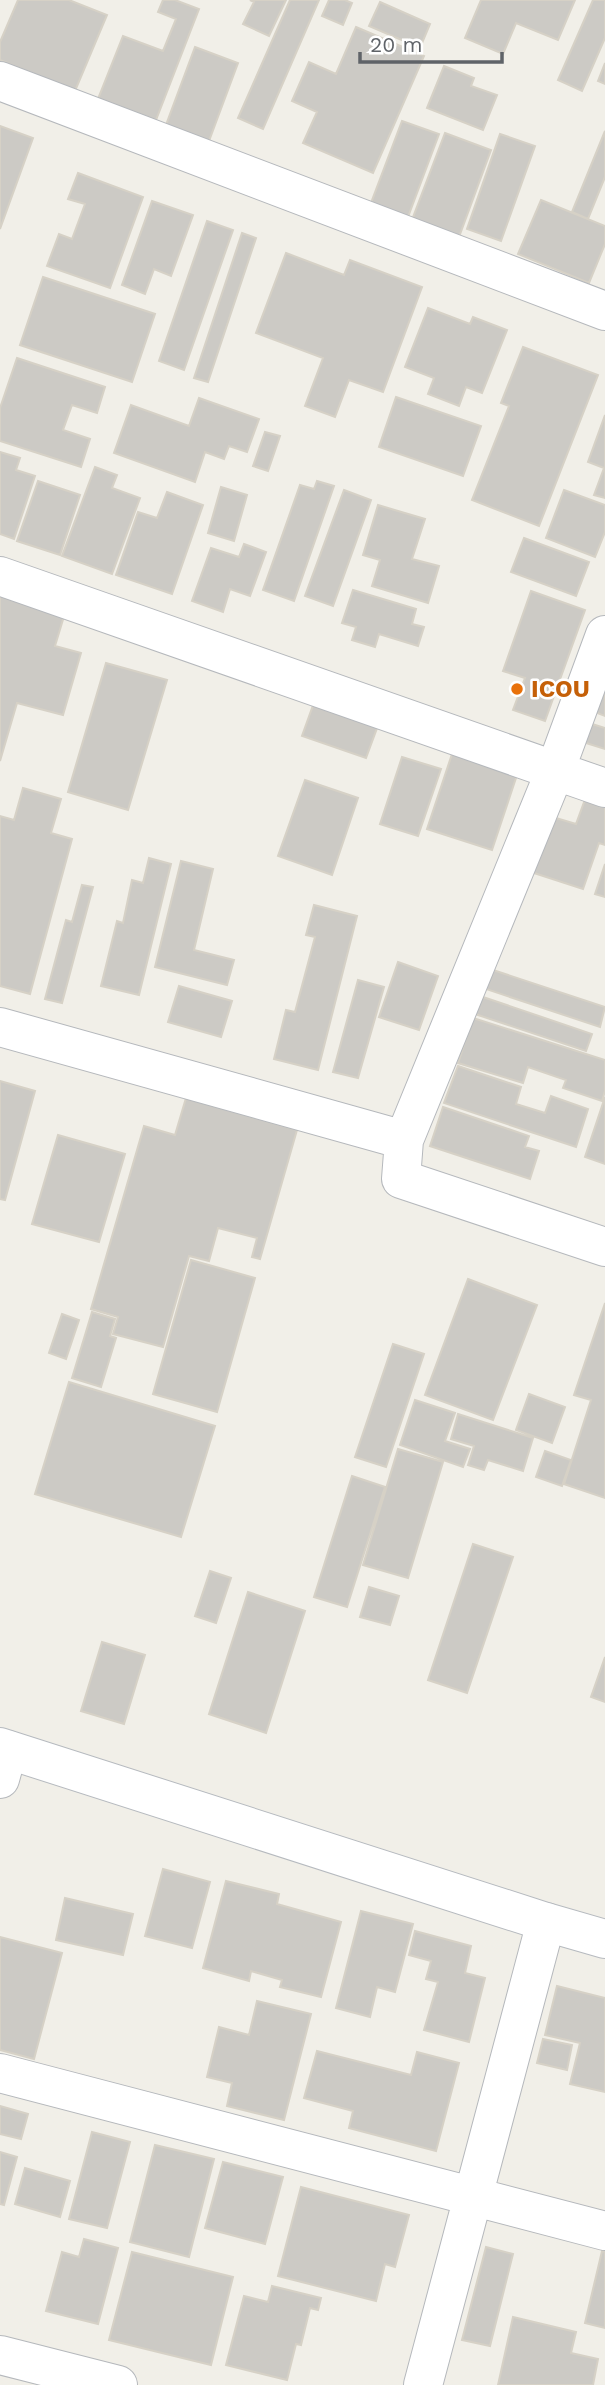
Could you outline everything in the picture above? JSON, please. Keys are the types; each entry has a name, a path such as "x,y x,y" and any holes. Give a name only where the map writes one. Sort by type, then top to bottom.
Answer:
{"street":[{"path":"0,81 605,311"},
{"path":"0,576 605,788"},
{"path":"605,635 555,771 404,1140 401,1179 605,1248"},
{"path":"0,1027 404,1140"},
{"path":"3,1759 605,1939"},
{"path":"424,2385 545,1922"},
{"path":"0,2073 605,2231"},
{"path":"0,2355 118,2385"}],"building":[{"path":"18,0 69,0 107,15 75,91 0,60 0,42"},
{"path":"163,0 175,0 199,9 156,120 98,99 123,36 163,51 176,19 158,12"},
{"path":"250,0 286,0 269,36 243,24 254,2"},
{"path":"290,0 319,0 263,129 238,118"},
{"path":"329,0 352,3 343,25 322,16"},
{"path":"481,0 575,0 558,40 516,23 503,54 465,38"},
{"path":"593,0 605,0 605,38 582,91 558,80"},
{"path":"380,2 430,24 420,48 369,26"},
{"path":"356,27 424,56 373,173 303,143 317,112 292,101 309,62 336,74"},
{"path":"195,47 238,63 209,141 166,125"},
{"path":"605,63 605,84 598,81"},
{"path":"444,66 474,78 471,86 497,95 483,130 427,108"},
{"path":"402,121 439,134 408,217 371,203"},
{"path":"0,126 33,138 0,229"},
{"path":"605,131 605,177 588,219 572,212"},
{"path":"445,133 491,150 459,237 412,220"},
{"path":"500,134 535,146 501,241 467,229"},
{"path":"78,173 143,197 110,288 47,266 59,234 72,239 85,204 68,199"},
{"path":"541,200 605,226 605,244 589,283 518,254"},
{"path":"152,201 193,215 171,276 154,269 145,294 122,285"},
{"path":"207,221 233,230 184,370 159,361"},
{"path":"242,233 256,238 208,382 194,378"},
{"path":"286,253 344,275 350,260 422,287 383,392 349,380 335,417 305,406 323,358 256,333"},
{"path":"43,277 155,314 132,382 20,345"},
{"path":"428,308 470,324 473,317 507,330 482,393 466,387 459,406 428,394 434,378 405,367"},
{"path":"523,347 598,375 539,526 472,500 509,406 501,403"},
{"path":"17,358 105,387 97,413 72,405 63,430 90,439 81,467 0,441 0,408"},
{"path":"396,397 481,426 463,476 379,447"},
{"path":"199,398 259,419 247,452 229,446 224,459 205,452 195,482 114,453 131,405 189,426"},
{"path":"605,415 605,498 594,495 604,468 588,462"},
{"path":"265,432 280,436 268,471 253,466"},
{"path":"0,452 20,458 16,470 35,476 14,539 0,534"},
{"path":"95,467 117,475 112,488 140,498 112,574 62,556"},
{"path":"38,481 80,495 60,555 17,541"},
{"path":"317,481 334,486 294,601 263,590 300,485 314,489"},
{"path":"221,487 247,495 234,541 208,533"},
{"path":"344,490 371,500 333,606 305,596"},
{"path":"564,490 605,505 605,532 595,557 546,538"},
{"path":"167,492 203,505 172,594 116,575 138,512 157,518"},
{"path":"378,505 425,519 412,559 439,566 428,603 372,586 380,560 363,555"},
{"path":"524,538 589,562 576,596 511,572"},
{"path":"244,544 266,552 250,596 230,589 223,612 192,601 211,548 239,557"},
{"path":"353,590 416,609 412,624 424,627 418,646 379,634 375,647 352,640 356,627 342,623"},
{"path":"531,591 585,610 545,721 513,710 525,678 503,671"},
{"path":"0,594 65,613 55,646 81,653 63,715 17,703 0,761"},
{"path":"106,663 167,680 128,810 68,792"},
{"path":"605,676 605,716 592,711"},
{"path":"316,697 380,720 366,758 302,736"},
{"path":"589,723 605,728 605,749 583,742"},
{"path":"454,748 519,769 492,850 427,829"},
{"path":"402,757 441,769 418,836 380,824"},
{"path":"305,780 358,798 332,875 278,856"},
{"path":"23,788 61,799 51,833 72,839 30,994 0,986 0,816 14,820"},
{"path":"587,794 605,800 605,845 599,843 583,889 528,871 546,815 576,824"},
{"path":"149,858 171,864 139,995 101,986 117,921 123,923 132,880 143,883"},
{"path":"181,861 213,869 194,950 234,960 227,985 155,967"},
{"path":"605,864 605,897 595,894"},
{"path":"82,885 93,887 62,1003 45,999 66,920 72,922"},
{"path":"314,905 357,916 318,1070 274,1059 286,1010 295,1012 315,937 306,935"},
{"path":"398,962 438,976 419,1030 379,1017"},
{"path":"490,969 605,1007 600,1027 483,988"},
{"path":"358,980 384,987 358,1078 333,1072"},
{"path":"179,986 232,1001 221,1037 168,1022"},
{"path":"480,996 592,1034 586,1051 475,1014"},
{"path":"473,1018 605,1060 605,1091 602,1101 563,1088 566,1080 528,1067 523,1083 458,1063"},
{"path":"458,1066 521,1087 516,1104 545,1113 551,1096 588,1109 576,1147 444,1103"},
{"path":"0,1081 35,1091 5,1200 0,1199"},
{"path":"605,1097 605,1164 585,1157"},
{"path":"186,1098 297,1130 260,1259 252,1257 257,1238 218,1228 209,1261 189,1256 163,1347 113,1334 118,1317 91,1309 144,1126 175,1135"},
{"path":"443,1107 529,1136 525,1147 539,1151 530,1179 430,1146"},
{"path":"58,1135 125,1154 99,1242 32,1224"},
{"path":"191,1260 255,1278 217,1412 153,1394"},
{"path":"468,1279 537,1305 493,1420 425,1395"},
{"path":"605,1303 605,1498 564,1484 591,1400 574,1395"},
{"path":"92,1312 115,1319 110,1336 116,1338 101,1387 72,1378"},
{"path":"62,1314 79,1320 66,1359 49,1353"},
{"path":"393,1344 424,1354 386,1467 355,1457"},
{"path":"69,1382 215,1426 181,1537 35,1494"},
{"path":"529,1394 565,1407 552,1443 516,1430"},
{"path":"415,1400 455,1413 445,1441 470,1449 463,1467 400,1445"},
{"path":"458,1414 533,1438 523,1471 488,1460 484,1470 468,1465 474,1446 451,1439"},
{"path":"398,1449 443,1462 408,1578 363,1565"},
{"path":"545,1451 571,1460 562,1486 536,1477"},
{"path":"352,1476 385,1487 347,1607 314,1597"},
{"path":"473,1544 513,1557 467,1693 428,1680"},
{"path":"210,1571 231,1578 216,1623 195,1616"},
{"path":"369,1587 399,1596 390,1625 360,1617"},
{"path":"248,1592 305,1611 266,1733 209,1714"},
{"path":"102,1642 145,1655 124,1724 81,1711"},
{"path":"605,1657 605,1702 591,1697"},
{"path":"163,1869 210,1882 192,1948 145,1936"},
{"path":"226,1881 279,1894 277,1904 341,1922 321,1997 280,1987 282,1980 251,1971 249,1981 203,1968"},
{"path":"65,1898 133,1914 123,1955 56,1940"},
{"path":"361,1911 413,1924 395,1992 377,1987 370,2017 336,2008"},
{"path":"415,1931 471,1946 465,1973 485,1978 469,2042 424,2030 438,1982 426,1979 431,1961 409,1955"},
{"path":"0,1937 62,1953 34,2059 0,2050"},
{"path":"557,1986 605,1998 605,2092 570,2084 580,2043 545,2035"},
{"path":"257,2001 311,2014 284,2120 227,2106 232,2083 207,2077 219,2027 249,2035"},
{"path":"543,2039 572,2045 567,2070 537,2063"},
{"path":"317,2051 411,2075 417,2052 459,2063 436,2151 349,2128 353,2111 304,2098"},
{"path":"0,2106 28,2114 21,2139 0,2134"},
{"path":"92,2132 130,2142 107,2228 69,2219"},
{"path":"155,2145 214,2159 189,2257 130,2242"},
{"path":"0,2152 17,2157 4,2205 0,2204"},
{"path":"223,2162 283,2177 265,2244 205,2228"},
{"path":"25,2168 70,2181 60,2217 15,2204"},
{"path":"301,2187 409,2215 395,2267 385,2264 376,2301 278,2276"},
{"path":"84,2239 118,2248 98,2324 46,2311 62,2252 79,2257"},
{"path":"486,2247 513,2254 490,2346 462,2340"},
{"path":"602,2251 605,2252 605,2328 585,2323"},
{"path":"132,2252 233,2277 211,2365 109,2340"},
{"path":"272,2286 321,2298 318,2310 310,2308 301,2345 296,2344 287,2380 226,2365 244,2296 268,2302"},
{"path":"513,2317 576,2332 571,2353 598,2359 593,2385 498,2385"}],"place":[{"name":"ICOU","path":"517,689"}]}
